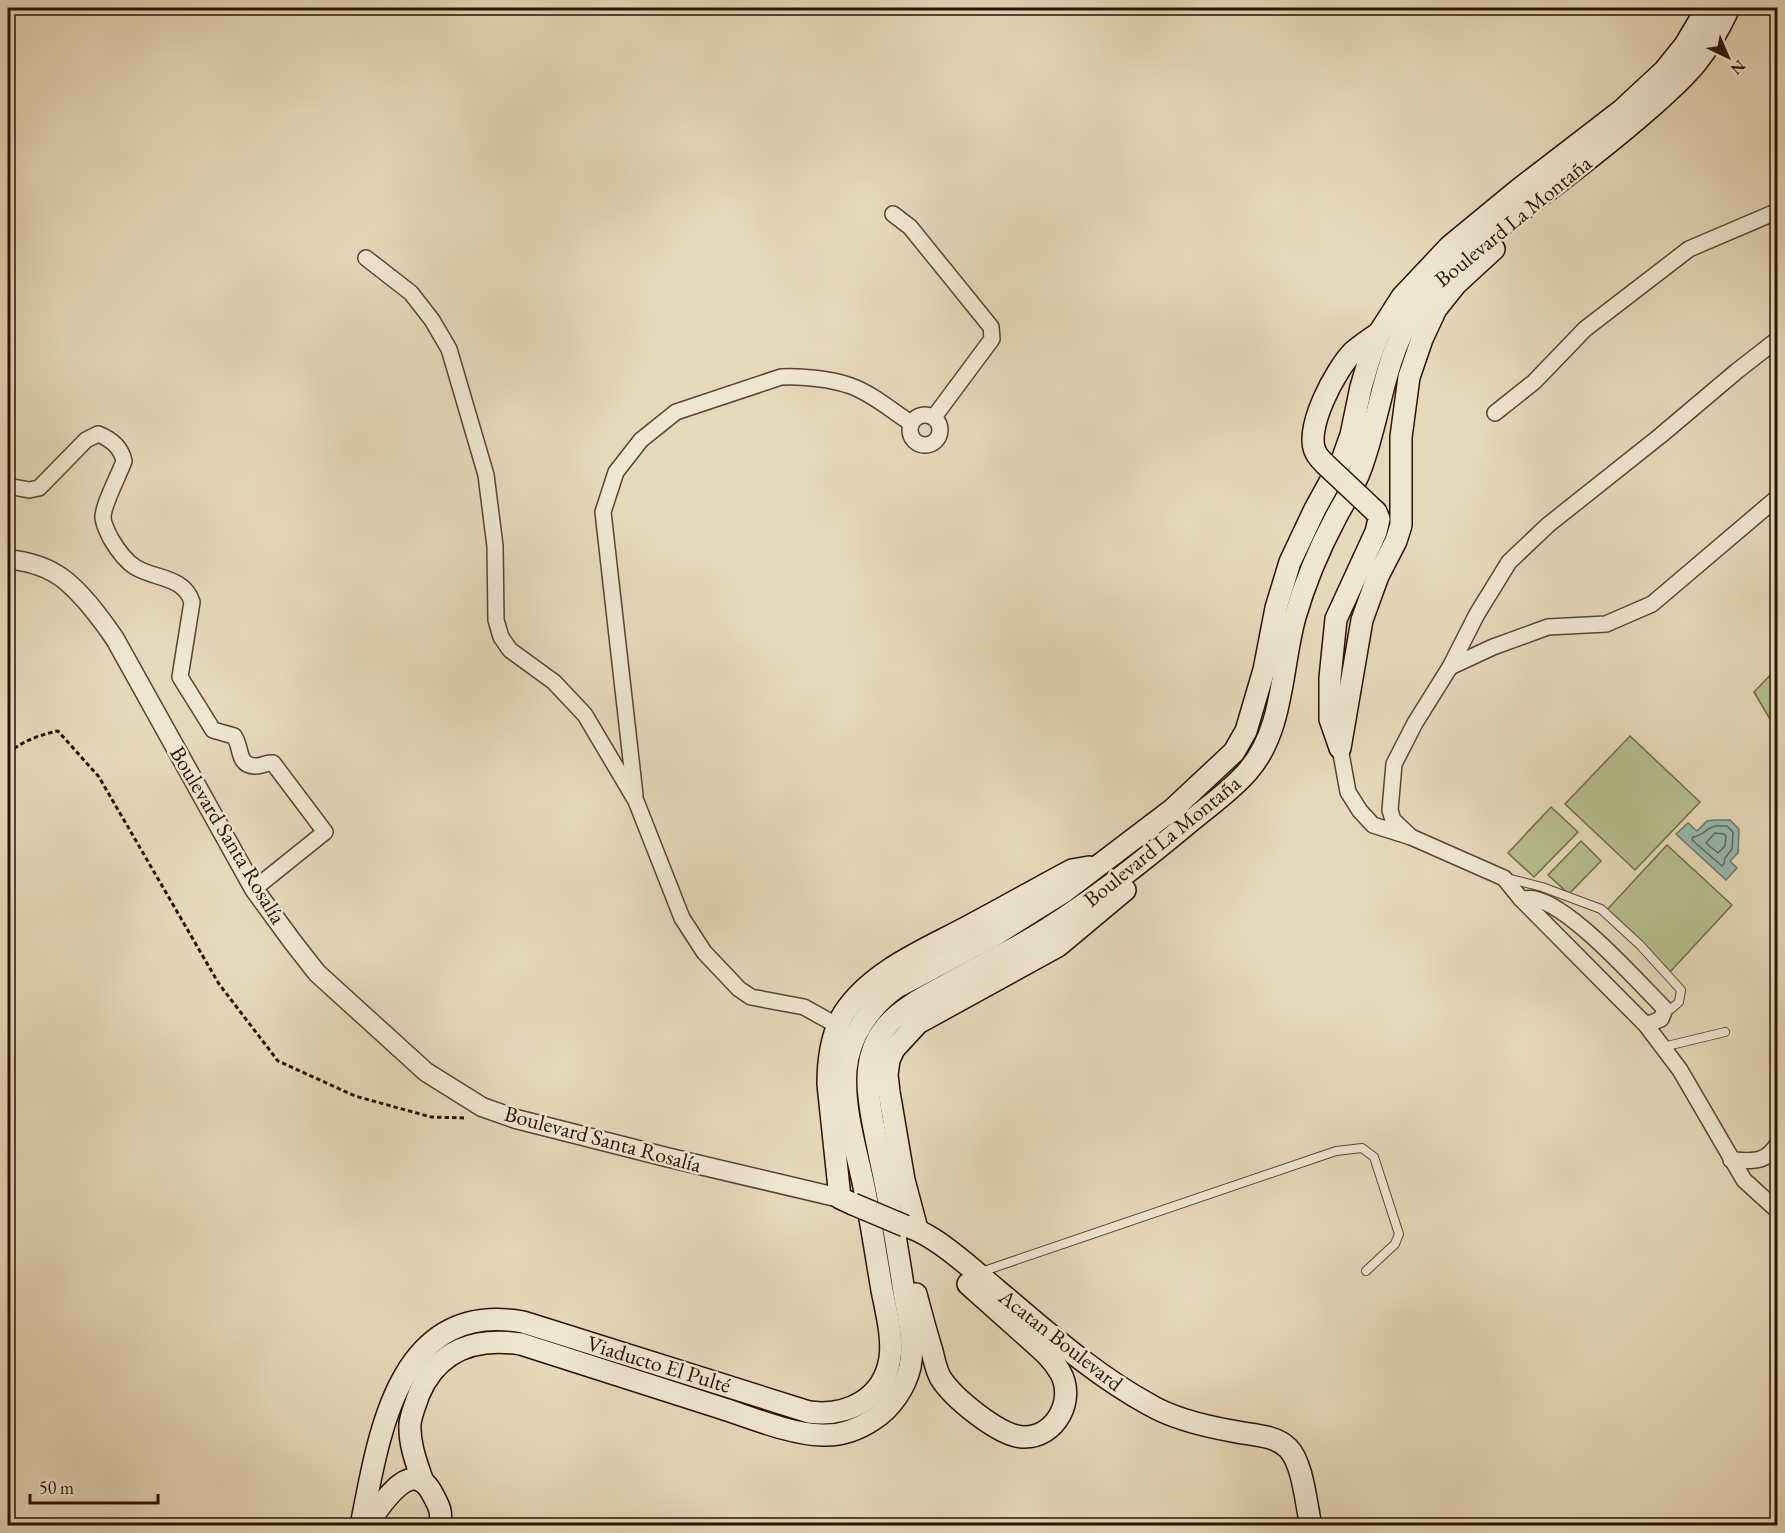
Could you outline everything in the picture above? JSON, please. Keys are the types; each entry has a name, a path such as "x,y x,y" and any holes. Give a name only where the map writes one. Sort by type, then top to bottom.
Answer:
{"main road":[{"name":"Boulevard La Montaña","path":"852,1196 846,1069 852,1045 864,1020 886,995 897,987 1008,927 1065,891 1173,809 1234,752 1246,731 1264,670 1276,608 1290,562 1342,460 1351,435 1361,387 1379,333 1402,297 1450,246 1622,110 1664,71 1685,45 1707,8"},
{"name":"Boulevard La Montaña","path":"887,1191 867,1083 870,1056 884,1029 913,1004 1062,920 1132,867 1245,775 1264,745 1277,712 1293,623 1311,567 1356,482 1373,428 1388,367 1413,313 1433,284 1446,272 1503,225 1608,145 1687,74 1716,35 1730,8"},
{"path":"1340,748 1362,620 1378,576 1396,541 1401,525 1403,408 1409,376 1422,339 1436,309 1456,284 1491,251 1558,199 1575,170"},
{"path":"1340,748 1330,719 1333,640 1341,606 1376,532 1379,519 1376,512 1315,453 1314,431 1323,400 1352,353 1379,333"},
{"path":"911,1228 852,1196 828,1084 838,1026 850,1005 869,984 906,960 1072,870 1102,864"},
{"path":"900,1268 913,1283 938,1372 956,1396 992,1425 1013,1435 1034,1436 1055,1424 1065,1405 1065,1383 1061,1372 1049,1356 919,1241 911,1228 889,1092 887,1075 889,1060 894,1048 918,1023 1037,958 1073,934 1125,889 1132,867"},
{"name":"Viaducto El Pulté","path":"443,1522 431,1491 423,1482 413,1454 410,1424 428,1375 446,1359 464,1348 485,1342 501,1341 521,1344 801,1432 829,1436 861,1427 877,1417 893,1402 904,1385 909,1371 912,1347 887,1191"},
{"name":"Viaducto El Pulté","path":"362,1526 389,1409 403,1376 419,1354 437,1338 457,1327 473,1323 500,1319 523,1322 809,1412 834,1414 859,1404 877,1388 890,1359 891,1350 888,1319 852,1196"},
{"name":"Acatan Boulevard","path":"911,1228 977,1274 1078,1358 1151,1406 1192,1422 1270,1438 1286,1446 1295,1457 1311,1526"},
{"path":"366,1526 392,1489 407,1481 423,1482"}],"street":[{"path":"1495,413 1534,382 1585,329 1689,249 1778,211"},
{"path":"892,214 910,227 991,327 992,339 934,417"},
{"path":"366,258 411,293 432,320 449,349 486,475 495,546 496,620 501,637 510,650 554,682 585,716 636,801 682,918 704,952 739,989 751,997 804,1007 838,1026"},
{"path":"1411,837 1393,820 1390,810 1394,764 1415,723 1450,667 1477,614 1509,562 1548,525 1778,339"},
{"path":"636,801 603,512 616,472 641,440 676,412 781,377 797,376 850,386 866,393 911,423"},
{"path":"919,416 934,417 941,430 937,440 929,445 919,444 911,438 911,423 919,416"},
{"path":"8,486 29,490 39,488 86,440 98,434 109,438 123,454 124,461 105,508 103,519 109,535 128,561 136,568 173,580 190,596 192,602 180,677 213,730 234,736 239,745 240,757 248,765 256,767 267,762 273,763 325,832 255,889"},
{"path":"1450,667 1493,647 1548,627 1606,624 1652,604 1778,497"},
{"name":"Boulevard Santa Rosalía","path":"8,559 27,562 57,574 96,612 109,630 255,889 318,973 409,1058 453,1090 482,1107 516,1119 654,1154 852,1196"},
{"path":"1340,748 1348,792 1360,811 1373,825 1411,837 1504,878 1521,899 1646,1025 1680,1070 1744,1180 1778,1210"},
{"path":"1521,899 1535,899 1555,908 1577,923 1665,1009 1661,1019 1646,1025"},
{"path":"1731,1160 1756,1162 1773,1151 1778,1143"}],"lane":[{"path":"1504,878 1542,887 1601,909 1641,945 1682,990 1679,1002 1671,1009 1665,1009"},
{"path":"1663,1047 1725,1032"},
{"path":"977,1274 1336,1151 1362,1148 1374,1157 1399,1234 1395,1244 1366,1271"}],"path":[{"path":"8,753 38,735 58,731 99,777 219,984 278,1061 355,1096 431,1117 474,1118"}],"green space":[{"path":"1777,668 1777,731 1754,692"},
{"path":"1630,736 1700,802 1635,870 1565,804"},
{"path":"1551,807 1578,832 1534,877 1508,853"},
{"path":"1581,841 1601,861 1569,894 1548,875"},
{"path":"1667,845 1732,905 1670,972 1605,912"}],"water":[{"path":"1730,820 1739,829 1738,853 1730,861 1737,868 1726,880 1676,834 1688,823 1697,831 1707,821"}]}
